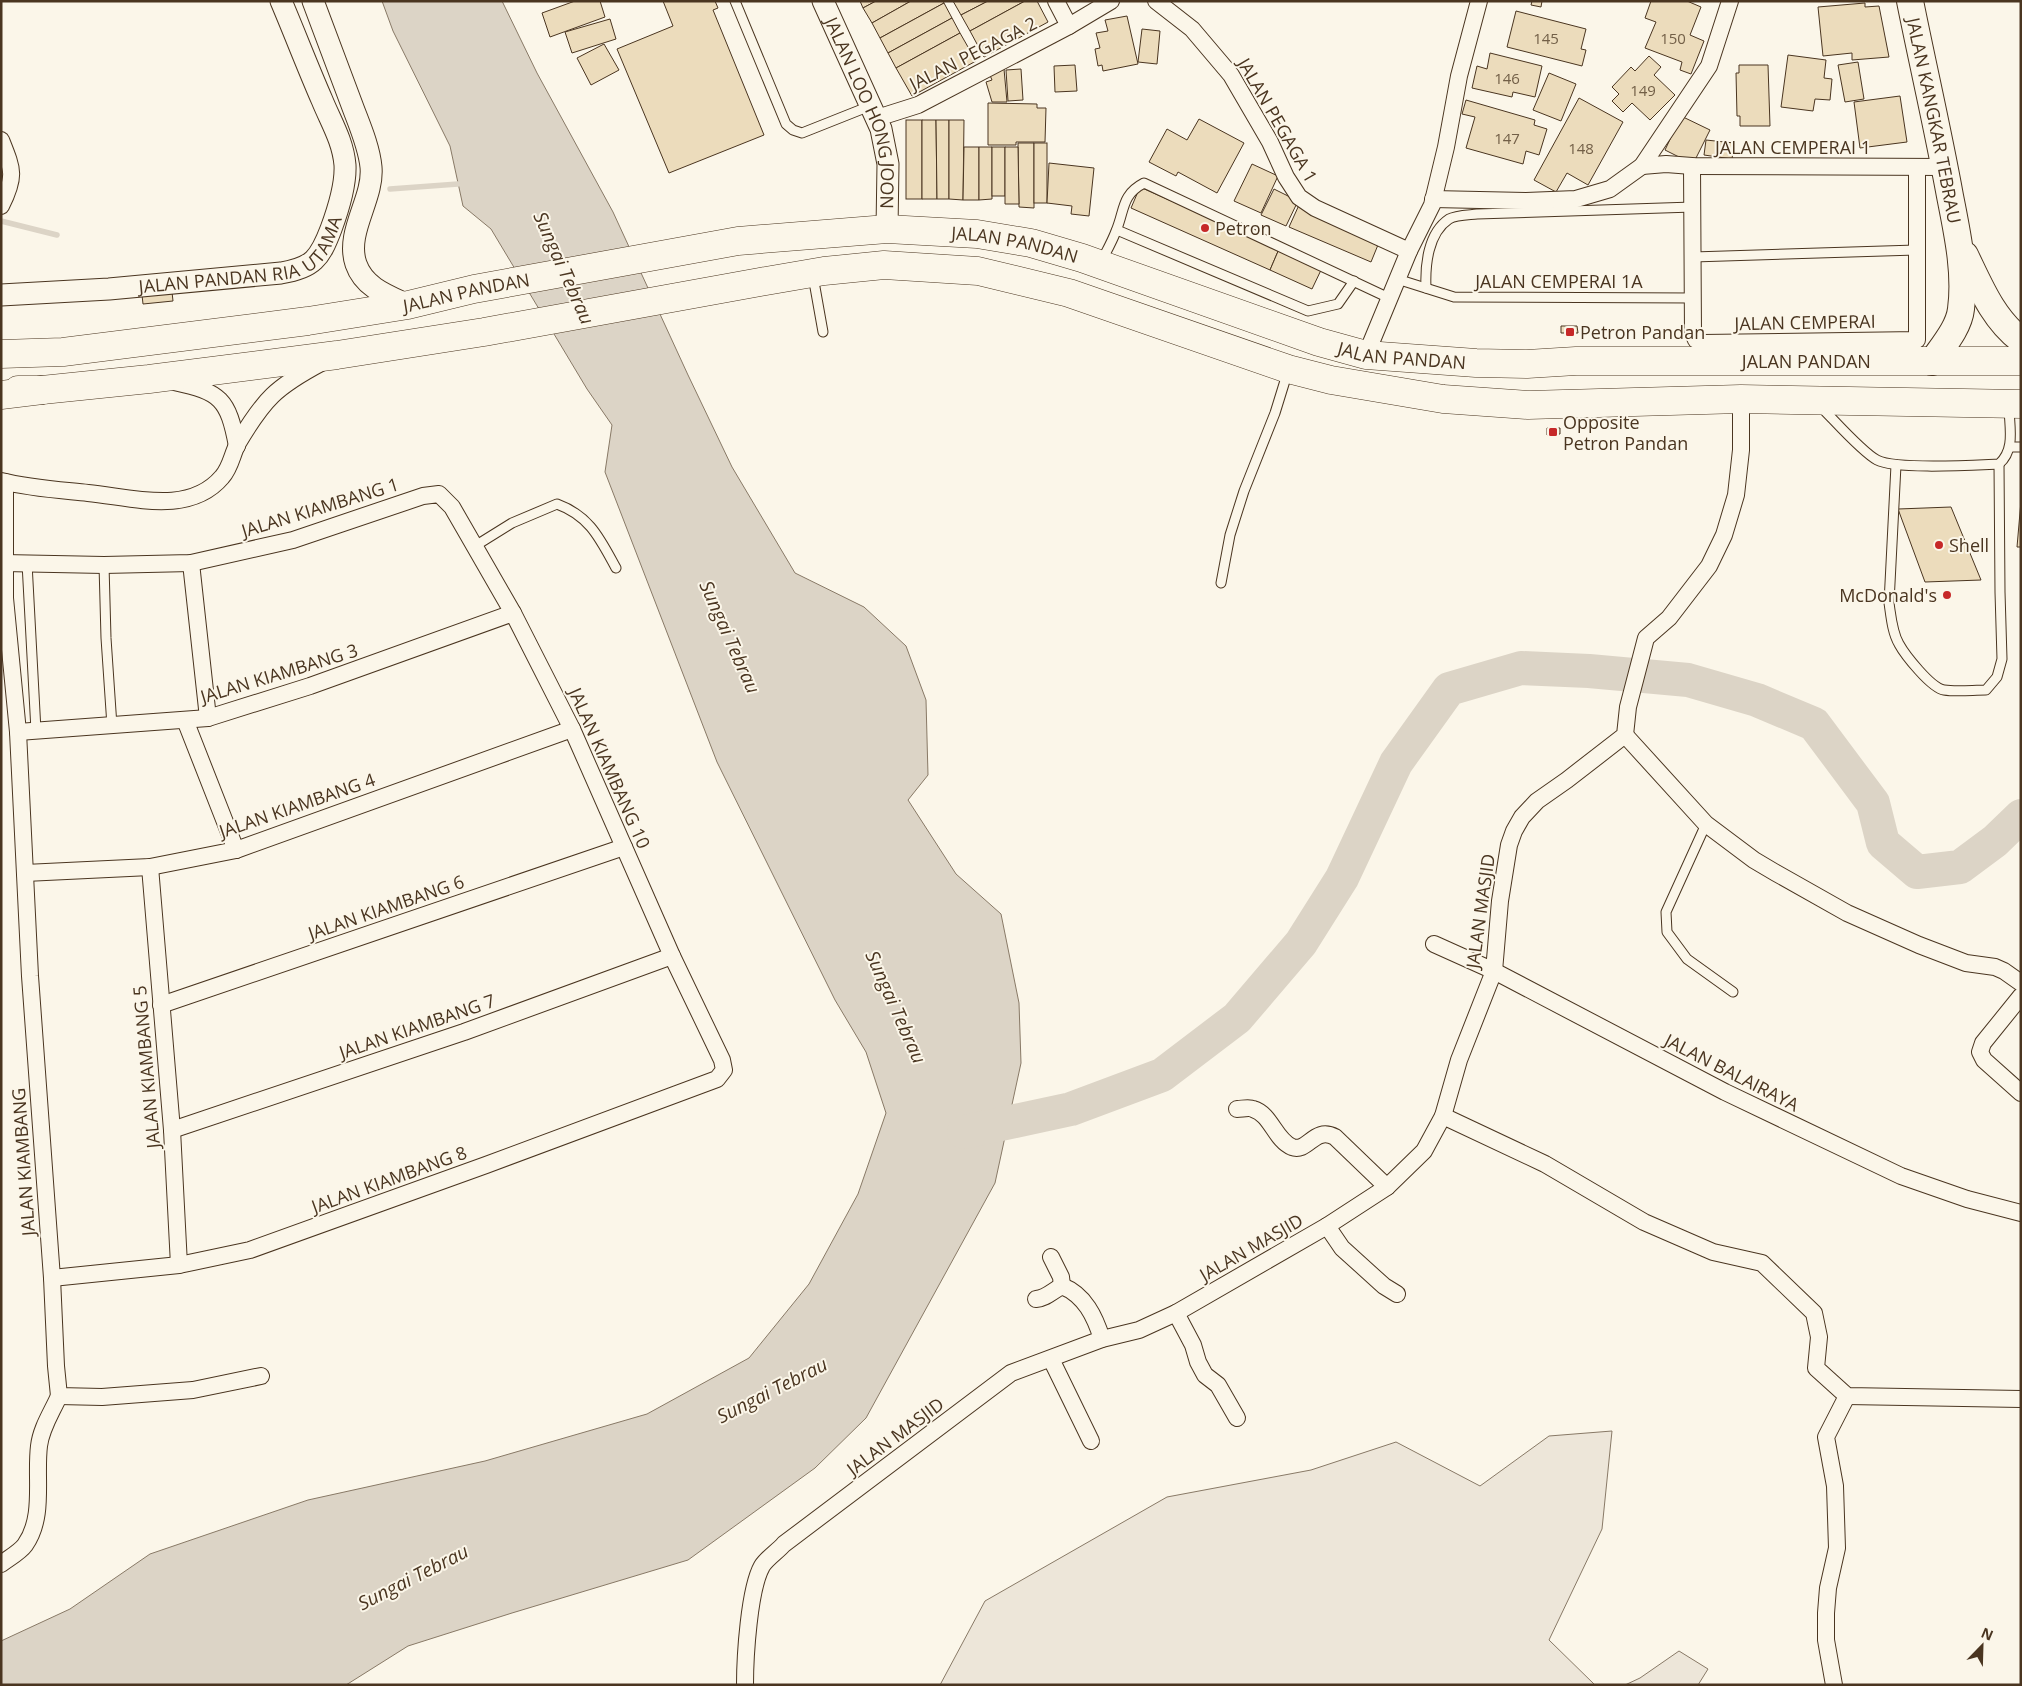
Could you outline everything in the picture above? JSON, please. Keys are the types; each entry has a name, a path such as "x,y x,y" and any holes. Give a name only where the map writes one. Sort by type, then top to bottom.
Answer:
{"highway":[{"name":"JALAN PANDAN","path":"1,354 73,350 308,321 408,305 474,290 671,253 759,239 887,228 978,234 1031,244 1100,264 1319,342 1366,355 1476,363 1527,364 1576,361 2021,361"},
{"name":"JALAN PANDAN","path":"1,390 42,390 149,379 337,355 484,332 684,294 813,273 884,265 978,271 1068,294 1288,368 1331,380 1443,399 1528,405 1741,399 2015,404"},
{"path":"1,395 42,390"}],"main road":[{"name":"JALAN KANGKAR TEBRAU","path":"1910,1 1959,241 1962,279 1961,311 1955,327 1932,362"},
{"name":"JALAN KANGKAR TEBRAU","path":"1959,241 1985,299 1997,316 2021,340"}],"street":[{"name":"JALAN PANDAN RIA UTAMA","path":"1,295 109,289 297,270 315,261 325,245 334,221 343,185 345,167 342,148 281,1"},
{"name":"JALAN PANDAN RIA UTAMA","path":"313,1 363,136 371,165 369,191 353,247 356,263 364,280 379,292 408,305"},
{"name":"JALAN LOO HONG JOON","path":"822,1 881,129 888,164 887,228"},
{"path":"1056,1 1070,26"},
{"name":"JALAN PEGAGA 2","path":"874,111 918,105 1070,26 1112,1"},
{"name":"JALAN PEGAGA 1","path":"1156,1 1192,29 1231,74 1270,142 1286,177 1299,197 1315,208 1409,251"},
{"path":"1366,355 1397,278 1432,205 1446,147 1459,76 1479,1"},
{"path":"1433,199 1526,201 1576,199 1610,189 1642,166 1709,66 1730,1"},
{"path":"310,71 336,62"},
{"path":"1,140 12,172 12,181 3,203"},
{"name":"JALAN CEMPERAI 1","path":"1642,166 1666,164 1692,166 1945,167"},
{"name":"JALAN CEMPERAI","path":"1692,166 1693,333 1696,340 1703,343 1917,340 1917,168"},
{"path":"3,481 144,502 186,498 214,486 227,470 237,446 252,420 269,397 290,379 337,355"},
{"path":"149,379 186,384 204,389 217,397 225,405 230,415 237,446"},
{"path":"1741,399 1740,450 1736,495 1724,535 1709,566 1669,618 1646,638 1628,707 1625,736 1706,824 1754,860 1847,913 1919,945 1966,963 2004,971 2021,983"},
{"name":"JALAN KIAMBANG","path":"3,481 5,598 18,732 30,976 59,1396"},
{"name":"JALAN KIAMBANG 1","path":"4,563 104,565 191,563 293,540 424,496 439,494"},
{"name":"JALAN KIAMBANG 10","path":"439,494 452,507 513,612 572,729 672,956 722,1060 724,1070"},
{"path":"191,563 208,718"},
{"name":"JALAN KIAMBANG 3","path":"18,732 208,718 310,686 513,612"},
{"path":"185,720 236,850"},
{"name":"JALAN KIAMBANG 4","path":"25,874 150,867 236,850 572,729"},
{"name":"JALAN MASJID","path":"745,1685 745,1660 755,1584 763,1565 784,1544 1012,1373 1102,1339 1139,1330 1176,1313 1327,1226 1387,1187 1424,1151 1443,1116 1459,1060 1494,971 1500,901 1509,845 1522,817 1537,801 1625,736"},
{"name":"JALAN KIAMBANG 6","path":"161,1005 624,847"},
{"name":"JALAN KIAMBANG 5","path":"150,867 172,1130 179,1265"},
{"name":"JALAN BALAIRAYA","path":"1434,944 1494,971 1725,1092 1901,1176 1967,1199 2021,1213"},
{"name":"JALAN KIAMBANG 7","path":"172,1130 464,1032 672,956"},
{"path":"2021,996 1983,1043 1980,1052 1984,1060 2021,1094"},
{"name":"JALAN KIAMBANG 8","path":"52,1278 179,1265 250,1250 717,1079 724,1070"},
{"path":"1237,1109 1252,1108 1263,1115 1285,1142 1294,1148 1300,1147 1320,1134 1327,1133 1334,1136 1387,1187"},
{"path":"1443,1116 1545,1164 1644,1222 1713,1252 1762,1263 1814,1313 1819,1337 1816,1368 1847,1396 2021,1399"},
{"path":"1327,1226 1342,1248 1384,1286 1397,1294"},
{"path":"1051,1257 1061,1277 1062,1286"},
{"path":"1036,1299 1044,1298 1062,1286"},
{"path":"1062,1286 1075,1291 1096,1319 1102,1339"},
{"path":"1176,1313 1194,1345 1198,1362 1205,1375 1218,1385 1237,1418"},
{"path":"1050,1359 1091,1441"},
{"path":"1,1564 24,1546 32,1532 36,1517 39,1445 45,1425 59,1396 102,1397 193,1390 261,1376"},
{"path":"1834,1685 1826,1640 1826,1613 1837,1539 1835,1486 1826,1437 1847,1396"}],"lane":[{"path":"735,1 786,124 793,130 802,133 874,111"},
{"path":"1100,264 1117,230 1123,204 1133,188 1144,183 1389,298"},
{"path":"1426,288 1425,269 1429,252 1441,227 1450,218 1477,214 1693,207"},
{"path":"1117,230 1308,311 1338,304 1354,281"},
{"path":"1693,257 1916,250"},
{"path":"813,273 823,332"},
{"name":"JALAN CEMPERAI 1A","path":"1397,278 1454,297 1693,298"},
{"path":"1221,583 1230,535 1244,490 1275,413 1288,368"},
{"path":"1814,400 1871,456 1878,461 1896,465 1999,464 2005,459 2010,447 2015,404"},
{"path":"2010,447 2021,447"},
{"path":"1896,465 1889,603 1892,625 1899,644 1926,678 1942,690 1986,690 1997,677 2002,659 1999,464"},
{"path":"475,546 512,523 557,504 570,509 591,525 616,568"},
{"path":"27,563 36,731"},
{"path":"104,565 112,726"},
{"path":"1706,824 1666,912 1667,932 1687,959 1733,992"}],"shaded area":[{"path":"1612,1431 1602,1529 1549,1640 1595,1685 940,1685 985,1601 1167,1497 1311,1470 1396,1442 1480,1486 1549,1436"},
{"path":"1679,1651 1708,1669 1698,1685 1625,1685 1640,1678"}],"water":[{"name":"Sungai Tebrau","path":"382,1 502,1 537,73 613,212 732,467 795,573 864,607 906,646 926,700 928,775 908,800 956,874 1001,914 1019,1003 1021,1063 995,1183 866,1418 815,1468 688,1560 408,1646 346,1685 1,1685 1,1641 70,1609 150,1554 308,1500 485,1461 647,1414 749,1358 809,1284 858,1194 886,1113 866,1052 835,1000 717,762 605,472 612,425 587,389 491,229 463,206 450,146 393,31"}],"building":[{"path":"575,1 600,1 605,17 550,37 542,13"},
{"path":"663,1 715,1 718,8 713,10 764,135 669,173 617,49 673,26"},
{"path":"860,1 876,1 863,8"},
{"path":"876,1 911,1 872,23 863,8"},
{"path":"911,1 943,1 944,3 880,38 872,23"},
{"path":"953,1 988,1 961,15"},
{"path":"988,1 1025,1 970,31 961,15"},
{"path":"1025,1 1037,1 1048,22 984,57 970,31"},
{"path":"1532,1 1542,1 1541,7 1531,5"},
{"path":"1651,1 1687,1 1701,7 1690,35 1704,41 1691,74 1680,70 1682,62 1645,48 1656,22 1645,18"},
{"path":"944,3 952,18 888,53 880,38"},
{"path":"1865,3 1865,7 1879,6 1889,57 1852,60 1852,53 1823,56 1818,7"},
{"path":"1516,11 1586,29 1581,49 1586,50 1582,66 1507,47"},
{"path":"1127,16 1138,64 1103,71 1102,65 1098,66 1095,49 1100,48 1096,33 1108,31 1105,20"},
{"path":"952,18 960,33 896,68 888,53"},
{"path":"610,19 616,39 572,53 565,32"},
{"path":"1142,29 1160,31 1157,64 1138,62"},
{"path":"960,33 976,61 912,96 896,68"},
{"path":"604,44 619,70 591,85 577,58"},
{"path":"1490,53 1542,66 1535,97 1513,92 1512,97 1472,88 1477,66 1487,69"},
{"path":"1788,55 1826,60 1824,78 1832,79 1830,100 1815,99 1813,111 1781,107"},
{"path":"1649,56 1661,67 1654,75 1675,95 1650,120 1632,103 1623,112 1612,101 1619,94 1612,87 1631,67 1635,71"},
{"path":"1858,62 1864,99 1845,102 1838,65"},
{"path":"1075,65 1077,91 1055,92 1054,66"},
{"path":"1739,65 1768,65 1770,126 1740,126 1740,116 1737,116 1736,73 1739,73"},
{"path":"1004,69 1007,102 992,102 986,82 992,80 989,73"},
{"path":"1021,69 1023,100 1008,101 1006,70"},
{"path":"1549,73 1576,84 1561,121 1533,110"},
{"path":"1900,96 1907,142 1860,148 1854,102"},
{"path":"1579,98 1623,122 1588,185 1567,173 1556,192 1534,180"},
{"path":"1466,100 1535,120 1534,125 1547,129 1539,155 1526,151 1523,164 1466,148 1475,117 1462,114"},
{"path":"988,103 1037,104 1037,108 1046,108 1045,142 1016,142 1016,145 988,145"},
{"path":"1681,116 1710,130 1693,164 1665,150"},
{"path":"1199,119 1244,143 1217,193 1178,172 1176,176 1149,162 1167,129 1187,140"},
{"path":"906,120 922,120 922,199 906,199"},
{"path":"922,120 936,120 937,199 922,199"},
{"path":"936,120 949,120 949,199 937,199"},
{"path":"949,120 964,120 963,200 949,199"},
{"path":"1706,140 1734,143 1732,159 1704,155"},
{"path":"1018,143 1034,143 1034,208 1019,207"},
{"path":"1034,143 1047,143 1047,203 1034,203"},
{"path":"964,147 979,147 979,200 963,200"},
{"path":"979,147 992,147 992,199 979,200"},
{"path":"992,147 1005,147 1005,196 992,196"},
{"path":"1005,147 1018,147 1019,204 1005,204"},
{"path":"1049,163 1094,168 1089,216 1071,214 1072,206 1047,203"},
{"path":"1252,164 1278,176 1261,213 1234,201"},
{"name":"Petron","path":"1140,187 1279,249 1270,270 1131,208"},
{"path":"1274,189 1298,201 1286,226 1261,215"},
{"path":"1299,205 1380,240 1371,262 1289,227"},
{"path":"1279,249 1322,268 1312,289 1270,270"},
{"path":"172,292 173,301 143,304 142,295"},
{"path":"1561,326 1577,326 1578,333 1561,333"},
{"path":"1547,428 1560,428 1560,434 1547,435"},
{"path":"2021,501 2021,547 2017,547"},
{"name":"Shell","path":"1951,507 1981,580 1925,582 1898,509"}],"waterway":[{"path":"390,189 458,184"},
{"path":"1,221 57,235"},
{"path":"964,1132 1071,1109 1162,1075 1237,1018 1301,943 1342,878 1396,763 1449,689 1521,668 1589,671 1688,680 1757,700 1814,724 1873,803 1883,843 1917,872 1960,867 1995,841 2021,816"}],"place":[{"name":"Petron","path":"1205,228"},
{"name":"Petron Pandan","path":"1570,332"},
{"name":"Opposite Petron Pandan","path":"1553,432"},
{"name":"Shell","path":"1939,545"},
{"name":"McDonald's","path":"1947,595"}]}
